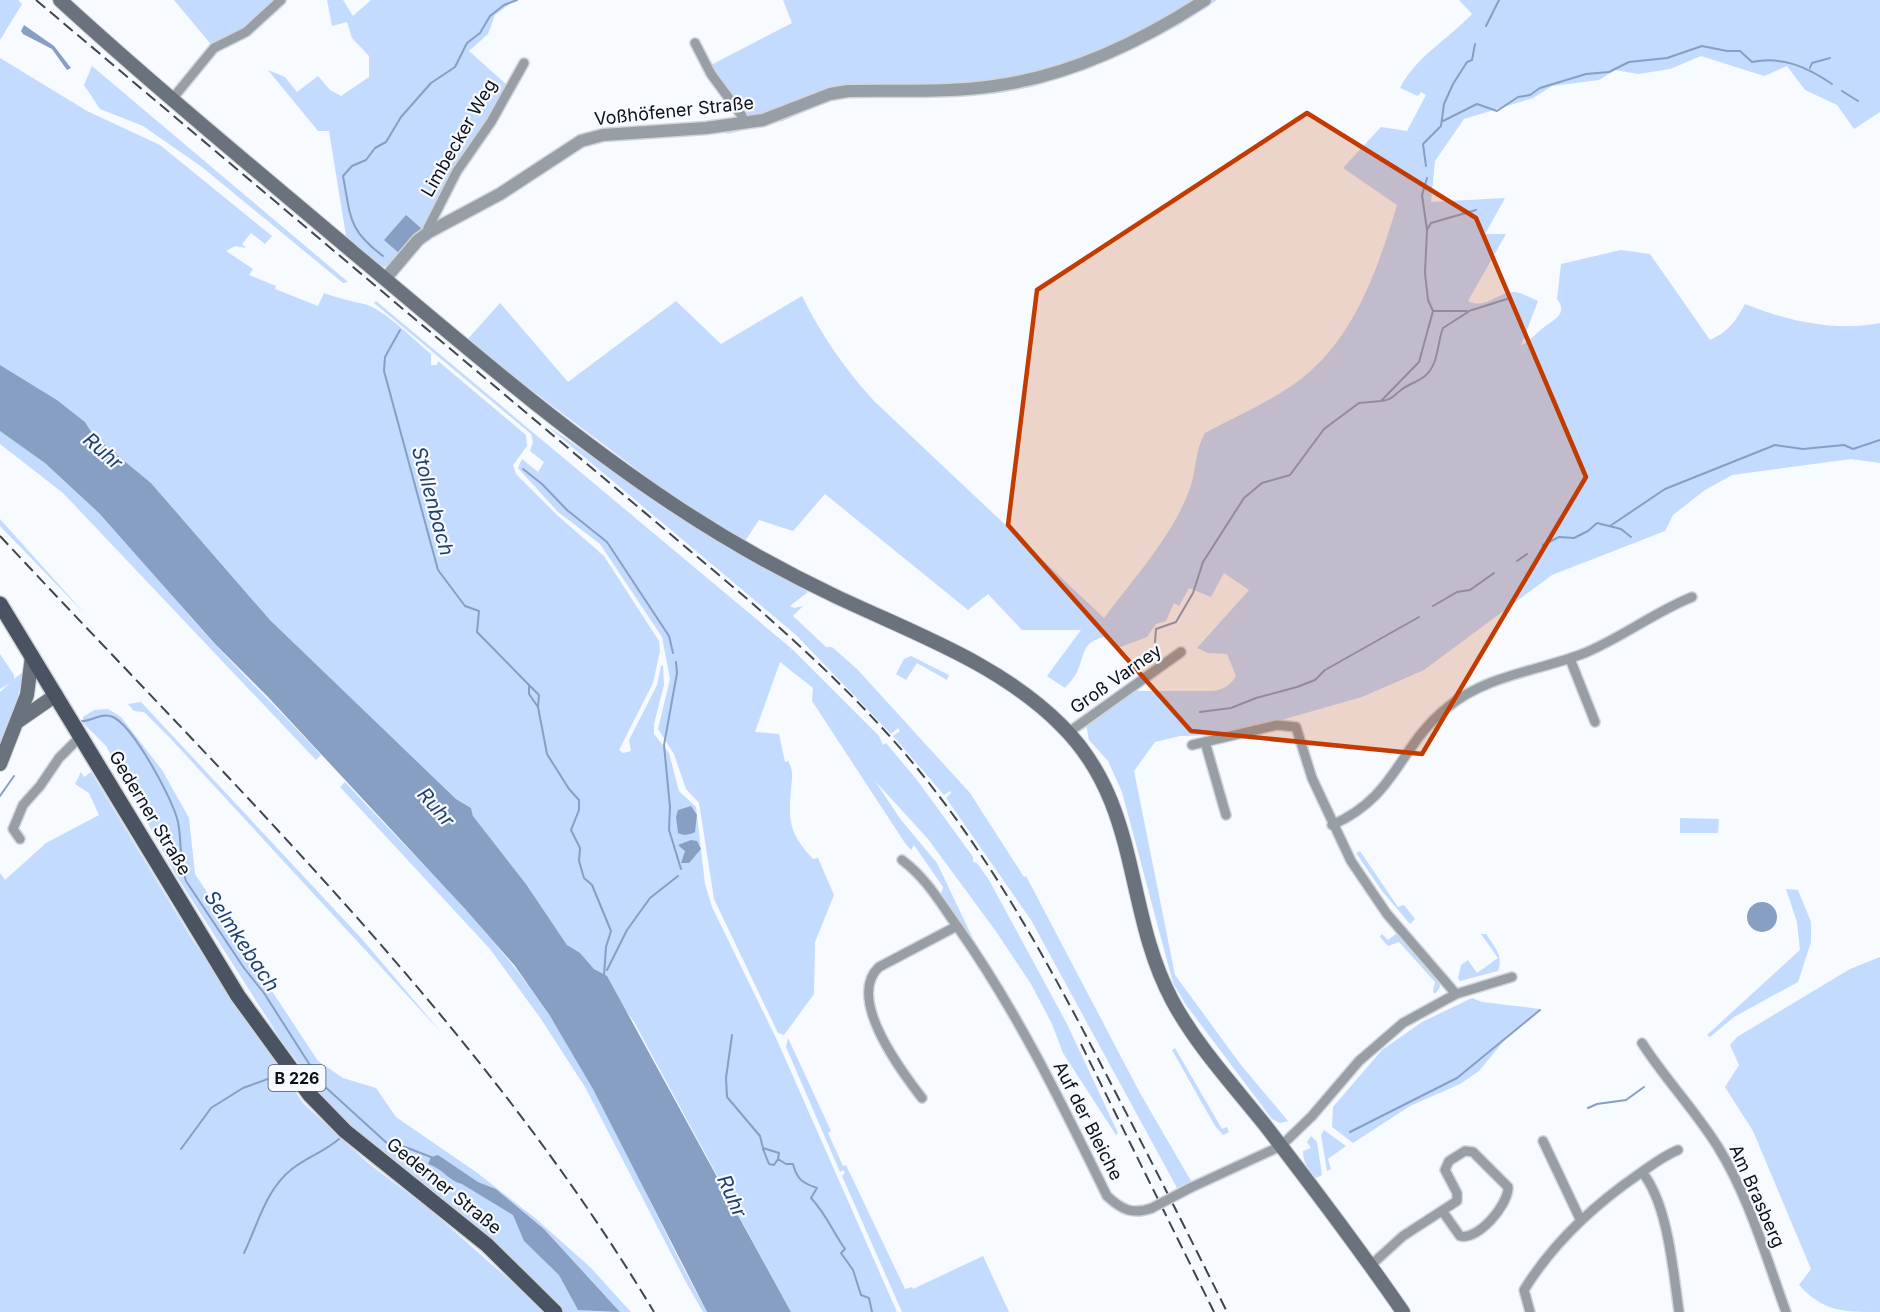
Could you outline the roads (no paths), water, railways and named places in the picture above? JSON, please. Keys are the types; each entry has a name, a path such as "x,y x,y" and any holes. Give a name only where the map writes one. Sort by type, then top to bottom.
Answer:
{"main road":[{"path":"60,0 385,279 542,409 679,508 828,592 969,658 1032,699 1069,732 1098,771 1113,800 1149,937 1172,1000 1193,1033 1281,1146 1403,1312"},
{"name":"Gederner Straße","path":"0,604 238,996 310,1095 345,1131 487,1245 555,1312"},
{"path":"0,764 26,700 32,676 32,656"},
{"path":"26,700 53,690"},
{"path":"17,722 53,690"}],"street":[{"path":"173,98 214,48 246,32 281,0"},
{"name":"Voßhöfener Straße","path":"385,279 418,240 429,232 500,194 581,141 603,135 744,123 776,116 830,94 848,91 972,88 1042,76 1143,38 1205,0"},
{"path":"695,43 711,74 742,116 744,123"},
{"name":"Limbecker Weg","path":"429,232 428,228 457,171 491,122 524,63"},
{"path":"1332,825 1354,815 1370,803 1388,783 1429,725 1457,700 1488,683 1570,659 1627,633 1668,607 1692,597"},
{"name":"Groß Varney","path":"1069,732 1181,652"},
{"path":"1570,659 1595,722"},
{"path":"1192,745 1277,725 1296,727 1312,778 1332,825 1376,899 1456,994"},
{"path":"20,839 13,829 21,807 59,758 81,736"},
{"path":"1205,742 1226,815"},
{"name":"Auf der Bleiche","path":"902,860 922,876 983,962 1054,1088 1107,1196 1121,1208 1135,1213 1152,1208 1281,1146"},
{"path":"922,1098 906,1077 875,1022 867,994 871,977 879,967 957,927"},
{"path":"1281,1146 1385,1036 1431,1005 1456,994 1512,977"},
{"name":"Am Brasberg","path":"1642,1043 1690,1104 1719,1149 1736,1182 1786,1312"},
{"path":"1543,1141 1581,1221"},
{"path":"1530,1312 1524,1290 1555,1248 1602,1200 1660,1157 1678,1149"},
{"path":"1370,1266 1403,1236 1455,1203 1458,1196 1445,1170 1447,1163 1465,1151 1479,1156 1508,1188 1506,1198 1484,1228 1471,1236 1460,1236 1443,1212"},
{"path":"1642,1172 1652,1184 1660,1206 1679,1312"}],"water":[{"path":"24,25 54,46 71,68 67,70 52,49 23,34 21,31"},
{"path":"406,215 422,229 400,254 384,240"},
{"name":"Ruhr","path":"0,365 57,400 85,422 94,436 151,483 270,620 456,799 471,808 473,816 526,884 567,945 580,953 594,969 607,976 791,1312 707,1312 593,1089 550,1016 515,966 268,697 215,644 99,513 45,463 0,431"},
{"path":"691,806 697,815 695,832 682,835 678,833 676,817 678,810"},
{"path":"691,840 697,841 701,849 689,863 681,863 685,851 678,845"},
{"path":"1762,902 1768,903 1776,911 1776,923 1768,931 1762,932 1756,931 1748,923 1747,917 1748,911 1756,903"},
{"path":"438,1155 478,1182 496,1189 544,1229 620,1312 578,1310 559,1275 524,1241 513,1215 428,1164 431,1157"}],"waterway":[{"name":"Stollenbach","path":"383,256 357,230 350,213 343,176 352,166 366,160 375,148 386,142 401,117 431,83 455,67 467,43 480,33 490,16 504,5 517,0"},
{"path":"1486,26 1499,0"},
{"path":"1426,166 1423,144 1441,126 1444,104 1453,84 1467,62 1472,60 1475,44"},
{"path":"1443,121 1477,104 1497,111 1518,97 1530,95 1540,88 1586,74 1609,72 1629,62 1667,58 1702,46 1740,51 1752,62 1774,61 1794,64 1832,84"},
{"path":"1810,68 1812,63 1830,58"},
{"path":"1842,91 1858,101"},
{"path":"1155,642 1156,629 1176,622 1193,593 1203,562 1244,498 1262,483 1290,475 1324,429 1359,403 1381,401 1419,362 1433,311 1428,300 1425,273 1427,230 1422,195 1427,178"},
{"path":"1427,230 1431,223 1476,210"},
{"path":"1472,310 1510,298"},
{"path":"1381,401 1390,399 1430,371 1443,328 1471,310"},
{"path":"1434,311 1467,311"},
{"name":"Stollenbach","path":"400,330 385,357 384,371 438,570 465,606 479,611 477,632 529,685 529,694 538,707 547,754 569,789 579,800 579,810 571,830 580,848 579,861 584,878 592,885 611,931 606,947 604,976"},
{"path":"1610,526 1665,489 1775,445 1803,449 1844,445 1853,449 1880,440"},
{"path":"523,469 542,484 567,510 607,542 669,636 673,653"},
{"path":"1543,545 1559,537 1574,538 1597,523 1621,529 1631,537"},
{"path":"1517,561 1527,554"},
{"path":"1433,606 1457,592 1470,590 1494,573"},
{"path":"1200,712 1231,708 1315,680 1325,670 1419,617"},
{"path":"676,662 677,673 664,745 670,807 669,830 681,869"},
{"path":"529,685 539,695 538,707"},
{"name":"Selmkebach","path":"82,721 101,716 113,717 131,734 141,748 161,781 175,811 186,881 244,968 264,993 322,1084 389,1145 405,1147 431,1157"},
{"name":"Selmkebach","path":"0,796 14,776"},
{"path":"607,970 627,930 650,898 678,876"},
{"path":"1350,1132 1457,1078 1540,1010"},
{"path":"732,1035 726,1078 727,1097 760,1136 763,1148 779,1153 778,1159 786,1164 793,1164 801,1180 817,1188 811,1198 845,1249 841,1253 853,1270 861,1295 869,1298 872,1312"},
{"path":"181,1149 211,1108 243,1088 279,1075"},
{"path":"1588,1108 1597,1104 1626,1100 1644,1087"},
{"path":"244,1253 269,1197 283,1177 339,1139"},
{"path":"763,1149 769,1164 774,1165 778,1159"}],"railway":[{"path":"36,0 745,597 818,663 887,733 953,815 1018,914 1095,1053 1227,1312"},
{"path":"0,536 262,814 431,1004 510,1102 585,1205 654,1312"},
{"path":"1081,1044 1214,1312"}]}
